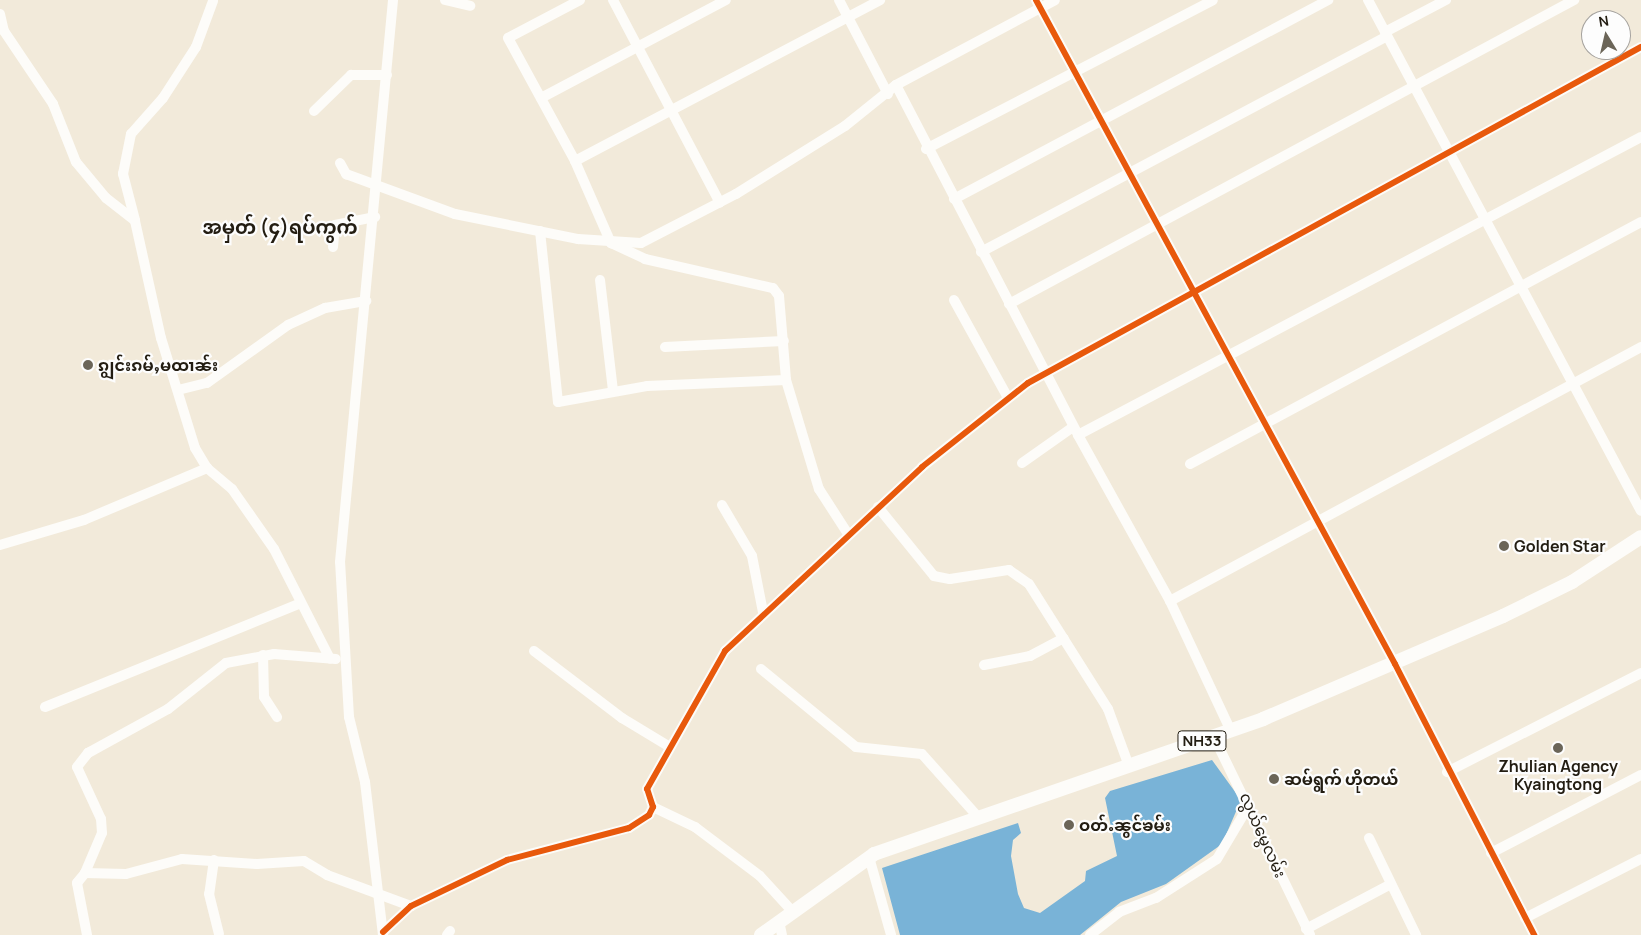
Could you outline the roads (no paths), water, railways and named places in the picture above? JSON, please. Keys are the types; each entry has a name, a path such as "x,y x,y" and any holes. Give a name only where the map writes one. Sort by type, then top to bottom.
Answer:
{"highway":[{"name":"NH33","path":"761,935 780,928 792,911 869,857 1231,731 1395,664 1572,582 1641,537"}],"street":[{"path":"383,934 365,782 349,717 342,659 340,562 378,187 393,0"},
{"path":"445,0 470,6"},
{"path":"580,0 508,38 575,161 611,243 645,259 773,288 784,341 786,380 819,489 848,534"},
{"path":"612,0 720,203"},
{"path":"541,98 726,0"},
{"path":"839,0 888,94"},
{"path":"575,161 880,0"},
{"path":"340,163 346,174 455,214 611,243 642,243 659,236 720,203 888,94 896,85 1038,4 1055,0"},
{"path":"926,149 1213,0"},
{"path":"954,199 1328,0"},
{"path":"1368,0 1641,511"},
{"path":"981,252 1446,0"},
{"path":"1009,304 1574,0"},
{"path":"213,1 196,47 163,98 130,134 123,174 135,221 152,306 190,434 207,468 232,489 264,534 330,659"},
{"path":"1038,4 1395,664 1447,772 1525,918 1531,934"},
{"path":"0,14 4,31 53,104 76,162 106,198 135,221"},
{"path":"792,911 760,876 695,827 653,807 647,789 726,651 763,612 878,507 1008,398 1045,372 1641,48"},
{"path":"314,111 351,76 387,75"},
{"path":"896,85 916,118 926,149 1076,431 1170,602 1231,731"},
{"path":"1022,463 1076,431 1229,357 1641,137"},
{"path":"333,247 335,225 375,217"},
{"path":"1190,464 1266,426 1641,222"},
{"path":"540,231 555,397 558,402 567,402 614,390 786,380"},
{"path":"600,280 614,390"},
{"path":"954,300 1008,398"},
{"path":"178,390 207,383 260,343 325,308 366,301"},
{"path":"665,347 784,341"},
{"path":"1170,602 1641,347"},
{"path":"0,545 84,520 207,468"},
{"path":"722,505 752,556 763,612"},
{"path":"878,507 934,576 966,578 996,570 1020,575 1064,638 1108,709 1129,766"},
{"path":"45,707 301,603"},
{"path":"984,664 1030,656 1064,638"},
{"path":"534,651 622,718 670,747"},
{"path":"87,935 77,883 85,873 102,833 101,819 78,767 80,762 120,732 168,709 226,663 263,656 342,659"},
{"path":"263,656 264,697 277,717"},
{"path":"761,669 856,747 922,754 979,818"},
{"path":"1447,772 1641,673"},
{"name":"လွယ်မွေလမ်း","path":"1214,737 1249,805 1308,932"},
{"path":"1490,853 1641,776"},
{"path":"1090,935 1119,912 1156,898 1217,859 1249,805"},
{"path":"383,934 411,906 507,860 629,828 653,807"},
{"path":"1368,838 1416,935"},
{"path":"869,857 891,935"},
{"path":"85,873 126,874 182,859 304,861 327,875 377,891 411,906"},
{"path":"1525,918 1641,859"},
{"path":"214,860 209,894 220,934"},
{"path":"1308,932 1391,884"}],"water":[{"path":"1212,760 1241,800 1222,844 1166,884 1121,902 1080,935 900,935 882,868 1018,823 1021,833 1013,840 1011,856 1018,894 1024,908 1040,913 1085,881 1086,871 1117,856 1105,798 1110,791"}],"place":[{"name":"ၵျွင်းၵမ်ႇမထၢၼ်း","path":"88,365"},
{"name":"Golden Star","path":"1504,546"},
{"name":"Zhulian Agency Kyaingtong","path":"1558,748"},
{"name":"ဆမ်ရွက် ဟိုတယ်","path":"1274,779"},
{"name":"ဝတ်ႉၼွင်ၶမ်း","path":"1069,825"}],"district":[{"name":"အမှတ် (၄)ရပ်ကွက်","path":"280,228"}]}
